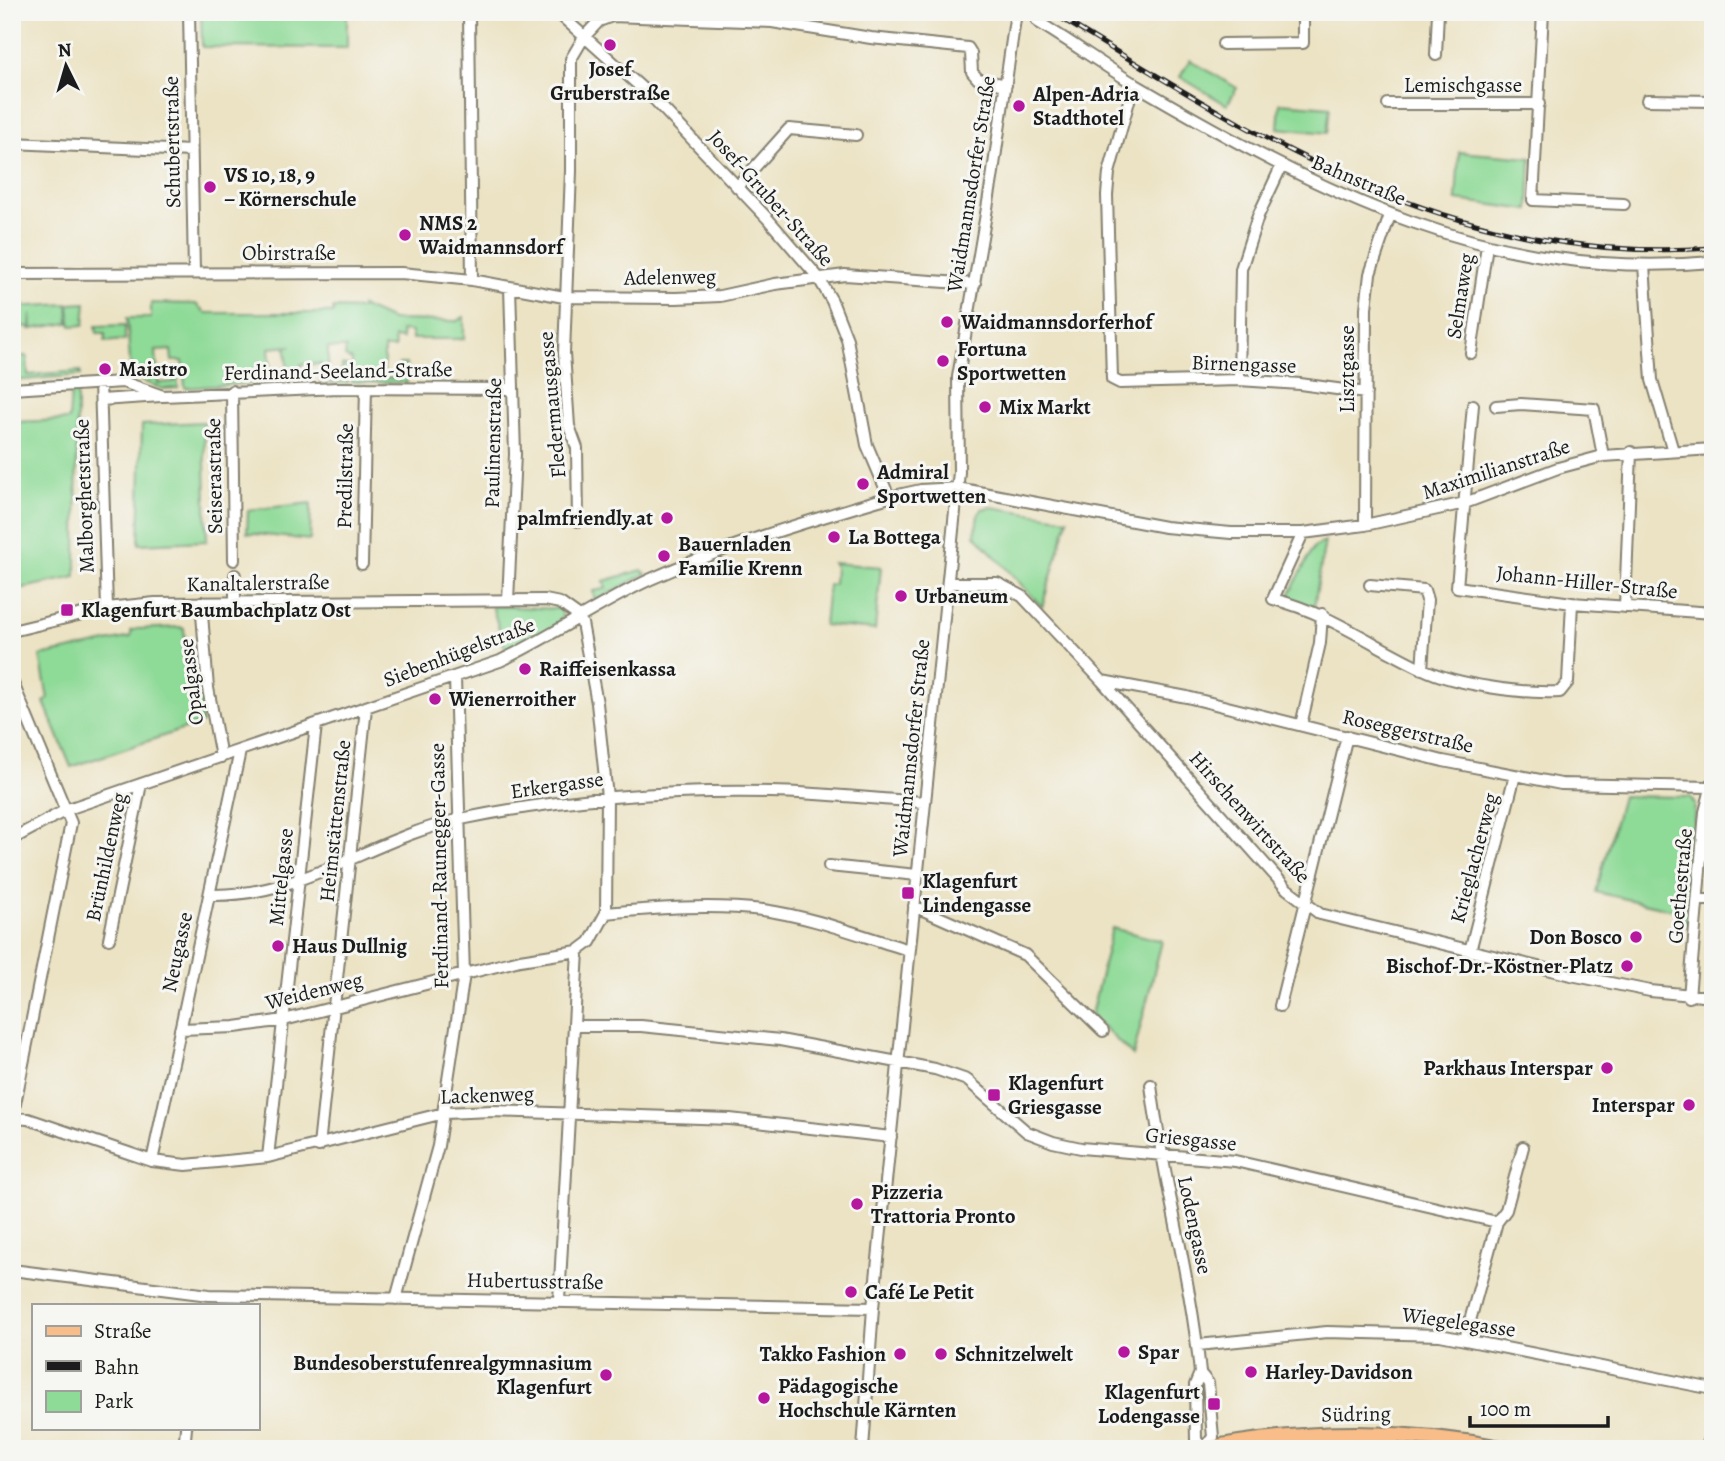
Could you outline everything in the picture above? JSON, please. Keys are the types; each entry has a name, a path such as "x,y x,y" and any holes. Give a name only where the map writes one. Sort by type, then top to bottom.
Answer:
{"main road":[{"path":"1708,1449 1713,1431"},
{"name":"Südring","path":"1204,1449 1266,1439 1348,1434 1507,1449"}],"street":[{"name":"Schubertstraße","path":"189,12 194,272"},
{"path":"469,12 472,279"},
{"name":"Josef-Gruber-Straße","path":"557,12 654,99 818,277 832,301 847,339 867,444 889,497"},
{"name":"Waidmannsdorfer Straße","path":"863,1449 873,1308 957,488 956,396 1016,12"},
{"name":"Bahnstraße","path":"1032,12 1038,22 1134,83 1281,167 1390,215 1487,245 1551,257 1644,265 1713,262"},
{"path":"1223,44 1303,43 1303,12"},
{"path":"1436,55 1438,12"},
{"path":"1543,12 1533,200 1625,204"},
{"path":"584,37 599,21 612,16 772,22 871,38 968,48 971,53 972,72 978,79 1006,85"},
{"name":"Fledermausgasse","path":"578,521 577,448 569,426 565,362 565,297 571,171 572,59 584,37"},
{"name":"Birnengasse","path":"1134,83 1109,173 1107,195 1110,376 1120,383 1239,380 1300,384 1366,393"},
{"path":"1647,100 1713,101"},
{"name":"Lemischgasse","path":"1388,104 1539,104"},
{"path":"737,187 789,129 856,135"},
{"path":"12,143 191,151"},
{"path":"1239,380 1241,269 1258,216 1281,167"},
{"name":"Lisztgasse","path":"1364,526 1368,285 1390,215"},
{"name":"Selmaweg","path":"1471,353 1487,245"},
{"path":"1644,265 1652,380 1673,451"},
{"name":"Obirstraße","path":"12,274 401,273 472,279 565,297"},
{"name":"Adelenweg","path":"565,297 701,298 818,277 845,275 975,284"},
{"name":"Paulinenstraße","path":"508,600 515,454 510,287"},
{"name":"Malborghetstraße","path":"100,383 107,608"},
{"name":"Ferdinand-Seeland-Straße","path":"12,389 131,383 163,396"},
{"name":"Predilstraße","path":"362,564 366,388"},
{"name":"Ferdinand-Seeland-Straße","path":"101,400 232,391 513,389"},
{"name":"Seiserastraße","path":"232,391 234,560"},
{"path":"1496,406 1521,404 1594,409 1603,456"},
{"path":"1465,503 1473,405"},
{"path":"1625,607 1631,452"},
{"name":"Maximilianstraße","path":"957,488 1165,527 1231,533 1303,533 1364,526 1465,503 1558,468 1603,456 1631,452 1711,452"},
{"name":"Siebenhügelstraße","path":"12,839 68,809 500,662 631,589 676,568 889,497 921,490 957,488"},
{"name":"Johann-Hiller-Straße","path":"1465,503 1457,587 1572,603 1713,613"},
{"path":"1303,533 1273,599 1322,614 1422,669 1478,684 1560,692 1568,682 1572,603"},
{"path":"235,575 235,602"},
{"name":"Hirschenwirtstraße","path":"948,583 982,581 1011,588 1102,681 1287,889 1320,914 1581,977 1689,997 1713,997"},
{"path":"1370,586 1424,590 1427,600 1422,669"},
{"name":"Kanaltalerstraße","path":"12,631 107,608 201,602 554,601 573,610 581,618"},
{"name":"Opalgasse","path":"201,602 208,688 221,757"},
{"path":"1301,725 1320,643 1322,614"},
{"path":"559,1301 578,951 590,942 606,913 607,797 597,703 581,618"},
{"name":"Ferdinand-Raunegger-Gasse","path":"396,1298 429,1184 444,1113 464,974 454,678"},
{"path":"12,681 68,809 71,823 12,1118"},
{"name":"Roseggerstraße","path":"1102,681 1187,697 1570,786 1711,784"},
{"name":"Heimstättenstraße","path":"319,1146 366,708"},
{"name":"Mittelgasse","path":"268,1157 316,725"},
{"path":"1280,1006 1347,736"},
{"name":"Neugasse","path":"152,1161 240,751"},
{"name":"Krieglacherweg","path":"1470,951 1516,775"},
{"name":"Brünhildenweg","path":"109,939 141,784"},
{"name":"Goethestraße","path":"1689,997 1711,784"},
{"name":"Erkergasse","path":"210,895 254,892 300,881 388,842 459,819 607,797 772,792 924,802"},
{"path":"829,866 917,875"},
{"path":"1698,900 1713,900"},
{"path":"914,906 1025,955 1104,1031"},
{"path":"606,913 682,908 764,910 810,920 909,950"},
{"name":"Weidenweg","path":"180,1029 235,1027 284,1020 464,974 578,951"},
{"name":"Griesgasse","path":"574,1026 641,1026 773,1039 935,1069 967,1080 1027,1132 1053,1142 1081,1148 1246,1163 1497,1222"},
{"name":"Lodengasse","path":"1151,1085 1159,1153 1191,1296 1200,1373 1195,1384 1196,1440 1204,1449 1213,1437 1208,1383 1200,1373"},
{"name":"Lackenweg","path":"12,1118 28,1119 152,1161 186,1165 268,1157 444,1113 569,1113 730,1119 891,1137"},
{"path":"1465,1339 1497,1222 1506,1210 1523,1147"},
{"name":"Hubertusstraße","path":"12,1270 195,1300 396,1298 873,1308"},
{"name":"Wiegelegasse","path":"1198,1345 1336,1331 1411,1333 1465,1339 1713,1389"},
{"path":"184,1449 186,1430"}],"green space":[{"path":"201,12 347,12 347,48 202,47"},
{"path":"1190,60 1237,88 1227,105 1180,77"},
{"path":"1280,103 1330,107 1327,133 1278,128"},
{"path":"1459,152 1531,158 1529,210 1456,200"},
{"path":"86,303 84,325 71,326 69,304"},
{"path":"151,303 196,304 205,313 333,313 333,308 361,309 361,306 392,320 457,321 464,317 464,339 412,339 411,332 401,331 402,339 394,338 395,348 384,348 384,378 399,378 399,364 406,364 407,383 352,382 352,360 345,357 346,348 328,348 328,378 342,378 342,365 348,365 348,383 320,383 321,364 301,364 298,380 185,388 183,361 172,361 171,350 156,351 158,383 174,382 174,367 177,367 178,388 163,389 131,377 127,318 151,318","holes":["292,346 286,347 288,376 271,377 269,348"]},
{"path":"68,304 69,323 32,329 31,313 30,329 26,326 12,330 12,307"},
{"path":"125,325 125,340 105,342 105,333 97,333 96,326"},
{"path":"12,356 27,356 28,375 80,371 81,375 12,381"},
{"path":"71,390 77,390 76,577 18,589 12,560 12,422 69,420"},
{"path":"204,422 207,541 139,544 142,425"},
{"path":"311,503 310,540 247,533 248,510"},
{"path":"991,507 1068,519 1042,607 975,535 978,515 982,509"},
{"path":"1325,541 1314,607 1288,597 1314,547"},
{"path":"833,563 881,567 875,630 824,625 828,585 834,584"},
{"path":"642,570 646,574 595,601 593,591 606,589 604,581"},
{"path":"492,606 560,609 563,615 546,632 506,651"},
{"path":"137,629 184,629 191,694 203,692 206,716 201,716 202,723 71,767 44,702 48,699 40,656 131,637 131,631"},
{"path":"1622,796 1690,797 1695,804 1687,926 1678,911 1596,892"},
{"path":"1112,928 1162,941 1133,1056 1091,1015"},
{"path":"1401,1444 1438,1449 1267,1449"}],"railway":[{"path":"1051,12 1285,148 1364,185 1445,215 1529,237 1618,248 1713,248"}],"place":[{"name":"Josef Gruberstraße","path":"610,45"},
{"name":"Alpen-Adria Stadthotel","path":"1019,106"},
{"name":"VS 10, 18, 9 – Körnerschule","path":"210,187"},
{"name":"NMS 2 Waidmannsdorf","path":"405,235"},
{"name":"Waidmannsdorferhof","path":"947,322"},
{"name":"Fortuna Sportwetten","path":"943,361"},
{"name":"Maistro","path":"105,369"},
{"name":"Mix Markt","path":"985,407"},
{"name":"Admiral Sportwetten","path":"863,484"},
{"name":"palmfriendly.at","path":"667,518"},
{"name":"La Bottega","path":"834,537"},
{"name":"Bauernladen Familie Krenn","path":"664,556"},
{"name":"Urbaneum","path":"901,596"},
{"name":"Klagenfurt Baumbachplatz Ost","path":"67,610"},
{"name":"Raiffeisenkassa","path":"525,669"},
{"name":"Wienerroither","path":"435,699"},
{"name":"Klagenfurt Lindengasse","path":"908,893"},
{"name":"Don Bosco","path":"1636,937"},
{"name":"Haus Dullnig","path":"278,946"},
{"name":"Bischof-Dr.-Köstner-Platz","path":"1627,966"},
{"name":"Parkhaus Interspar","path":"1607,1068"},
{"name":"Klagenfurt Griesgasse","path":"994,1095"},
{"name":"Interspar","path":"1689,1105"},
{"name":"Pizzeria Trattoria Pronto","path":"857,1204"},
{"name":"Café Le Petit","path":"851,1292"},
{"name":"Spar","path":"1124,1352"},
{"name":"Takko Fashion","path":"900,1354"},
{"name":"Schnitzelwelt","path":"941,1354"},
{"name":"Harley-Davidson","path":"1251,1372"},
{"name":"Bundesoberstufenrealgymnasium Klagenfurt","path":"606,1375"},
{"name":"Pädagogische Hochschule Kärnten","path":"764,1398"},
{"name":"Klagenfurt Lodengasse","path":"1214,1404"}]}
